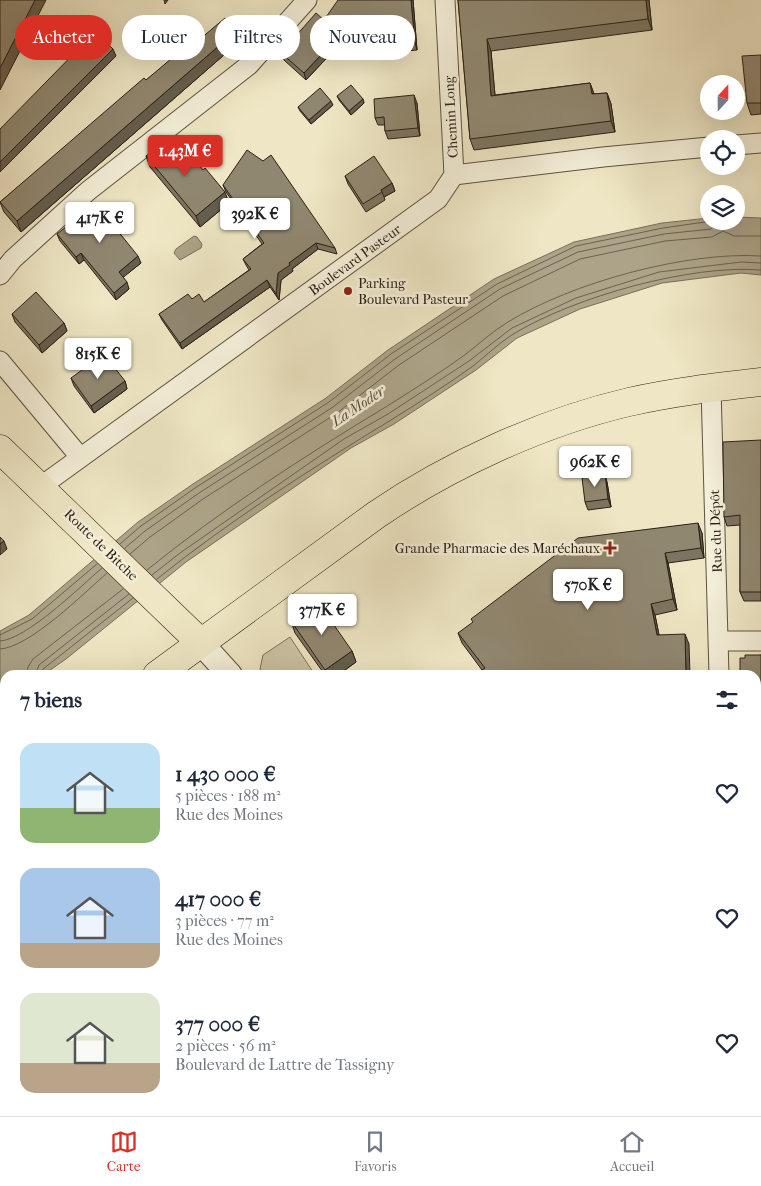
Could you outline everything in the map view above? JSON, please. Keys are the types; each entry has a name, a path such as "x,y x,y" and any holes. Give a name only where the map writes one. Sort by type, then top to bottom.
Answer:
{"main road":[{"path":"161,670 413,490 472,459 580,416 629,402 711,388 761,382"},
{"name":"Route de Bitche","path":"0,449 201,643"}],"street":[{"path":"0,275 13,259 88,191 249,65 307,0"},
{"name":"Chemin Long","path":"444,0 454,175"},
{"path":"745,144 761,142"},
{"path":"454,175 603,157 700,148"},
{"name":"Boulevard Pasteur","path":"40,487 438,199 454,175"},
{"path":"0,361 80,458"},
{"name":"Rue du Dépôt","path":"711,388 720,670"},
{"path":"718,641 761,640"},
{"path":"201,643 225,670"}],"shaded area":[{"path":"290,637 312,670 261,670 263,655"}],"water":[{"name":"La Moder","path":"745,217 761,218 761,275 741,273 662,283 580,309 517,338 476,370 394,424 351,448 186,562 50,670 0,670 0,631 29,615 138,522 326,398 388,350 494,279 574,242 662,223 700,219 700,230 745,230"},
{"path":"194,236 202,244 201,248 180,260 174,253 176,249"}],"building":[{"path":"0,0 35,0 27,15 15,15 15,39 0,68"},
{"path":"338,0 411,0 412,15 328,15"},
{"path":"458,0 646,0 648,19 487,39 491,96 590,83 592,94 607,93 611,121 470,139"},
{"path":"310,20 310,60 316,60 304,73 289,60 300,60 300,31"},
{"path":"215,26 215,49 205,58 205,35"},
{"path":"761,55 761,103 747,103 742,56"},
{"path":"68,60 102,60 0,162 0,129"},
{"path":"170,60 203,60 17,221 0,202 144,78 146,80"},
{"path":"351,85 363,99 349,111 337,96"},
{"path":"320,88 331,101 309,120 298,107"},
{"path":"414,95 418,128 385,131 384,117 375,118 374,99"},
{"path":"169,136 192,164 196,161 203,170 205,168 225,192 196,216 146,156"},
{"path":"247,150 263,161 271,155 335,248 316,243 278,273 276,294 267,280 180,343 159,314 188,294 192,299 199,294 204,302 251,269 243,259 264,243 223,185"},
{"path":"374,156 392,183 363,204 345,176"},
{"path":"95,204 101,211 109,204 121,218 113,225 138,256 119,272 127,282 114,293 81,253 76,257 57,234"},
{"path":"36,292 64,323 39,345 12,314"},
{"path":"104,354 125,381 91,406 71,378"},
{"path":"761,440 761,592 740,592 740,515 724,517 723,442"},
{"path":"605,474 608,499 585,502 582,478"},
{"path":"698,523 701,548 665,553 673,599 651,604 657,635 685,634 686,670 482,670 485,668 458,633 473,622 471,619 578,538"},
{"path":"318,602 352,651 325,670 291,621"},
{"path":"745,655 761,655 761,670 740,670 740,658 745,658"}],"place":[{"name":"Parking Boulevard Pasteur","path":"348,291"},
{"name":"Grande Pharmacie des Maréchaux","path":"610,548"}]}
